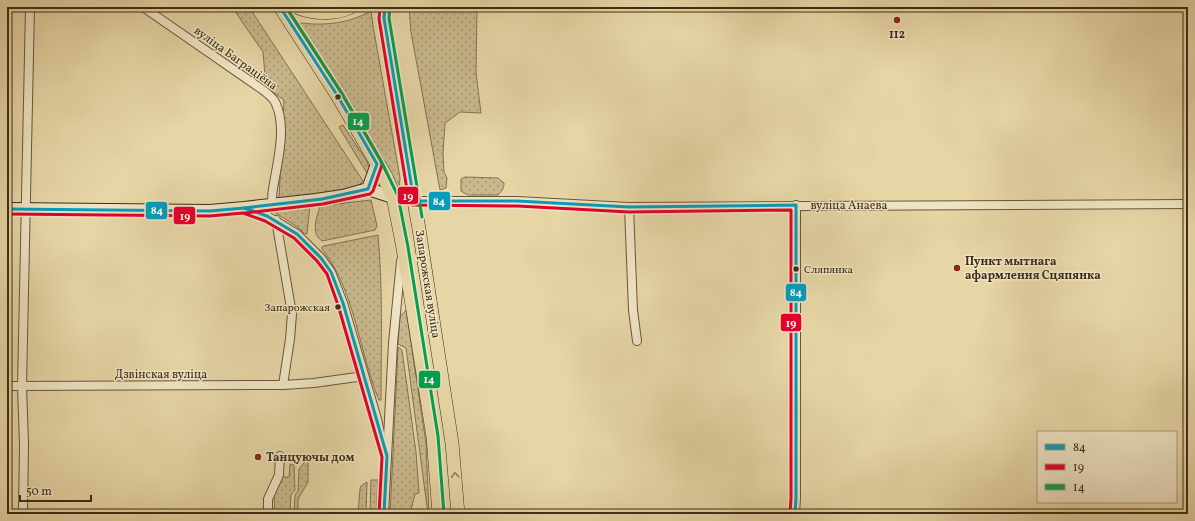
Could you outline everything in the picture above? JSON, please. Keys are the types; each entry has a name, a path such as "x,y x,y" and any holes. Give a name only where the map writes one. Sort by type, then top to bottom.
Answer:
{"main road":[{"name":"Запарожская вуліца","path":"280,7 337,95 377,164 393,197 403,248 433,437 439,514"},
{"path":"296,7 304,10 319,12 333,12 351,7"},
{"name":"Запарожская вуліца","path":"385,7 384,18 452,443 458,514"}],"street":[{"path":"23,514 24,444 22,386 27,209 30,7"},
{"name":"вуліца Баграціёна","path":"143,7 264,90 276,102 280,119 280,147 272,192 272,205"},
{"path":"368,189 377,164"},
{"path":"7,209 210,211 343,196 368,189 393,197"},
{"name":"вуліца Анаева","path":"414,201 516,201 629,207 1188,204"},
{"path":"795,514 796,205"},
{"path":"629,207 633,310 637,341"},
{"path":"244,208 276,220 297,234 309,244 330,272 343,303 377,419 380,438 387,456"},
{"path":"276,220 292,314 283,385"},
{"path":"384,514 393,343 403,248"},
{"name":"Дзвінская вуліца","path":"7,386 283,385 314,383 364,376"},
{"path":"268,514 268,499 279,475 280,456"}],"shaded area":[{"path":"232,7 249,7 363,181 358,186 279,199 284,100 266,87 263,52"},
{"path":"409,7 477,7 476,73 481,113 460,112 445,123 443,153 444,172 447,178 446,188 440,190 411,32"},
{"path":"371,11 400,178 399,190 392,173 298,25 301,23 337,23 355,18"},
{"path":"343,125 366,160 370,169 368,175 339,127"},
{"path":"465,177 498,178 504,183 504,186 498,195 468,195 461,191 461,179"},
{"path":"371,200 377,226 375,230 322,241 318,237 315,225 320,206"},
{"path":"310,206 307,234 271,210"},
{"path":"378,235 381,297 381,400 379,400 374,386 346,292 332,263 322,249 324,246"},
{"path":"406,310 426,443 429,514 406,348 398,344 400,317"},
{"path":"398,347 402,350 416,452 419,493 415,494 410,514 390,514"},
{"path":"308,458 308,482 298,499 298,514 294,514 295,495 298,491 299,469"},
{"path":"290,464 294,465 295,490 291,495 290,514 275,514 274,494 282,477 289,477"},
{"path":"371,480 378,480 376,514 370,514"},
{"path":"367,482 366,514 358,514 360,489 361,486"}],"transit line":[{"name":"84","path":"244,208 322,199 368,189 377,164 337,95 280,7"},
{"name":"19","path":"245,213 323,204 370,194 373,191 382,165 341,92 286,7"},
{"name":"14","path":"286,7 341,92 381,161 398,196 408,247 438,436 444,514"},
{"name":"19","path":"380,7 379,19 409,202 412,205 517,206 629,212 791,210 790,514"},
{"name":"84","path":"385,7 384,18 414,201 517,201 629,207 796,205 795,514"},
{"name":"14","path":"390,7 389,18 422,217"},
{"name":"84","path":"7,209 210,211 244,208 267,216 297,234 321,258 331,272 343,303 387,456 384,514"},
{"name":"19","path":"7,214 210,216 243,213 265,221 294,238 317,261 327,274 338,305 382,457 379,514"}],"place":[{"name":"112","path":"897,20"},
{"name":"Пункт мытнага афармлення Сцяпянка","path":"957,268"},
{"name":"Сляпянка","path":"796,269"},
{"name":"Запарожская","path":"338,307"},
{"name":"Танцуючы дом","path":"258,457"}]}
